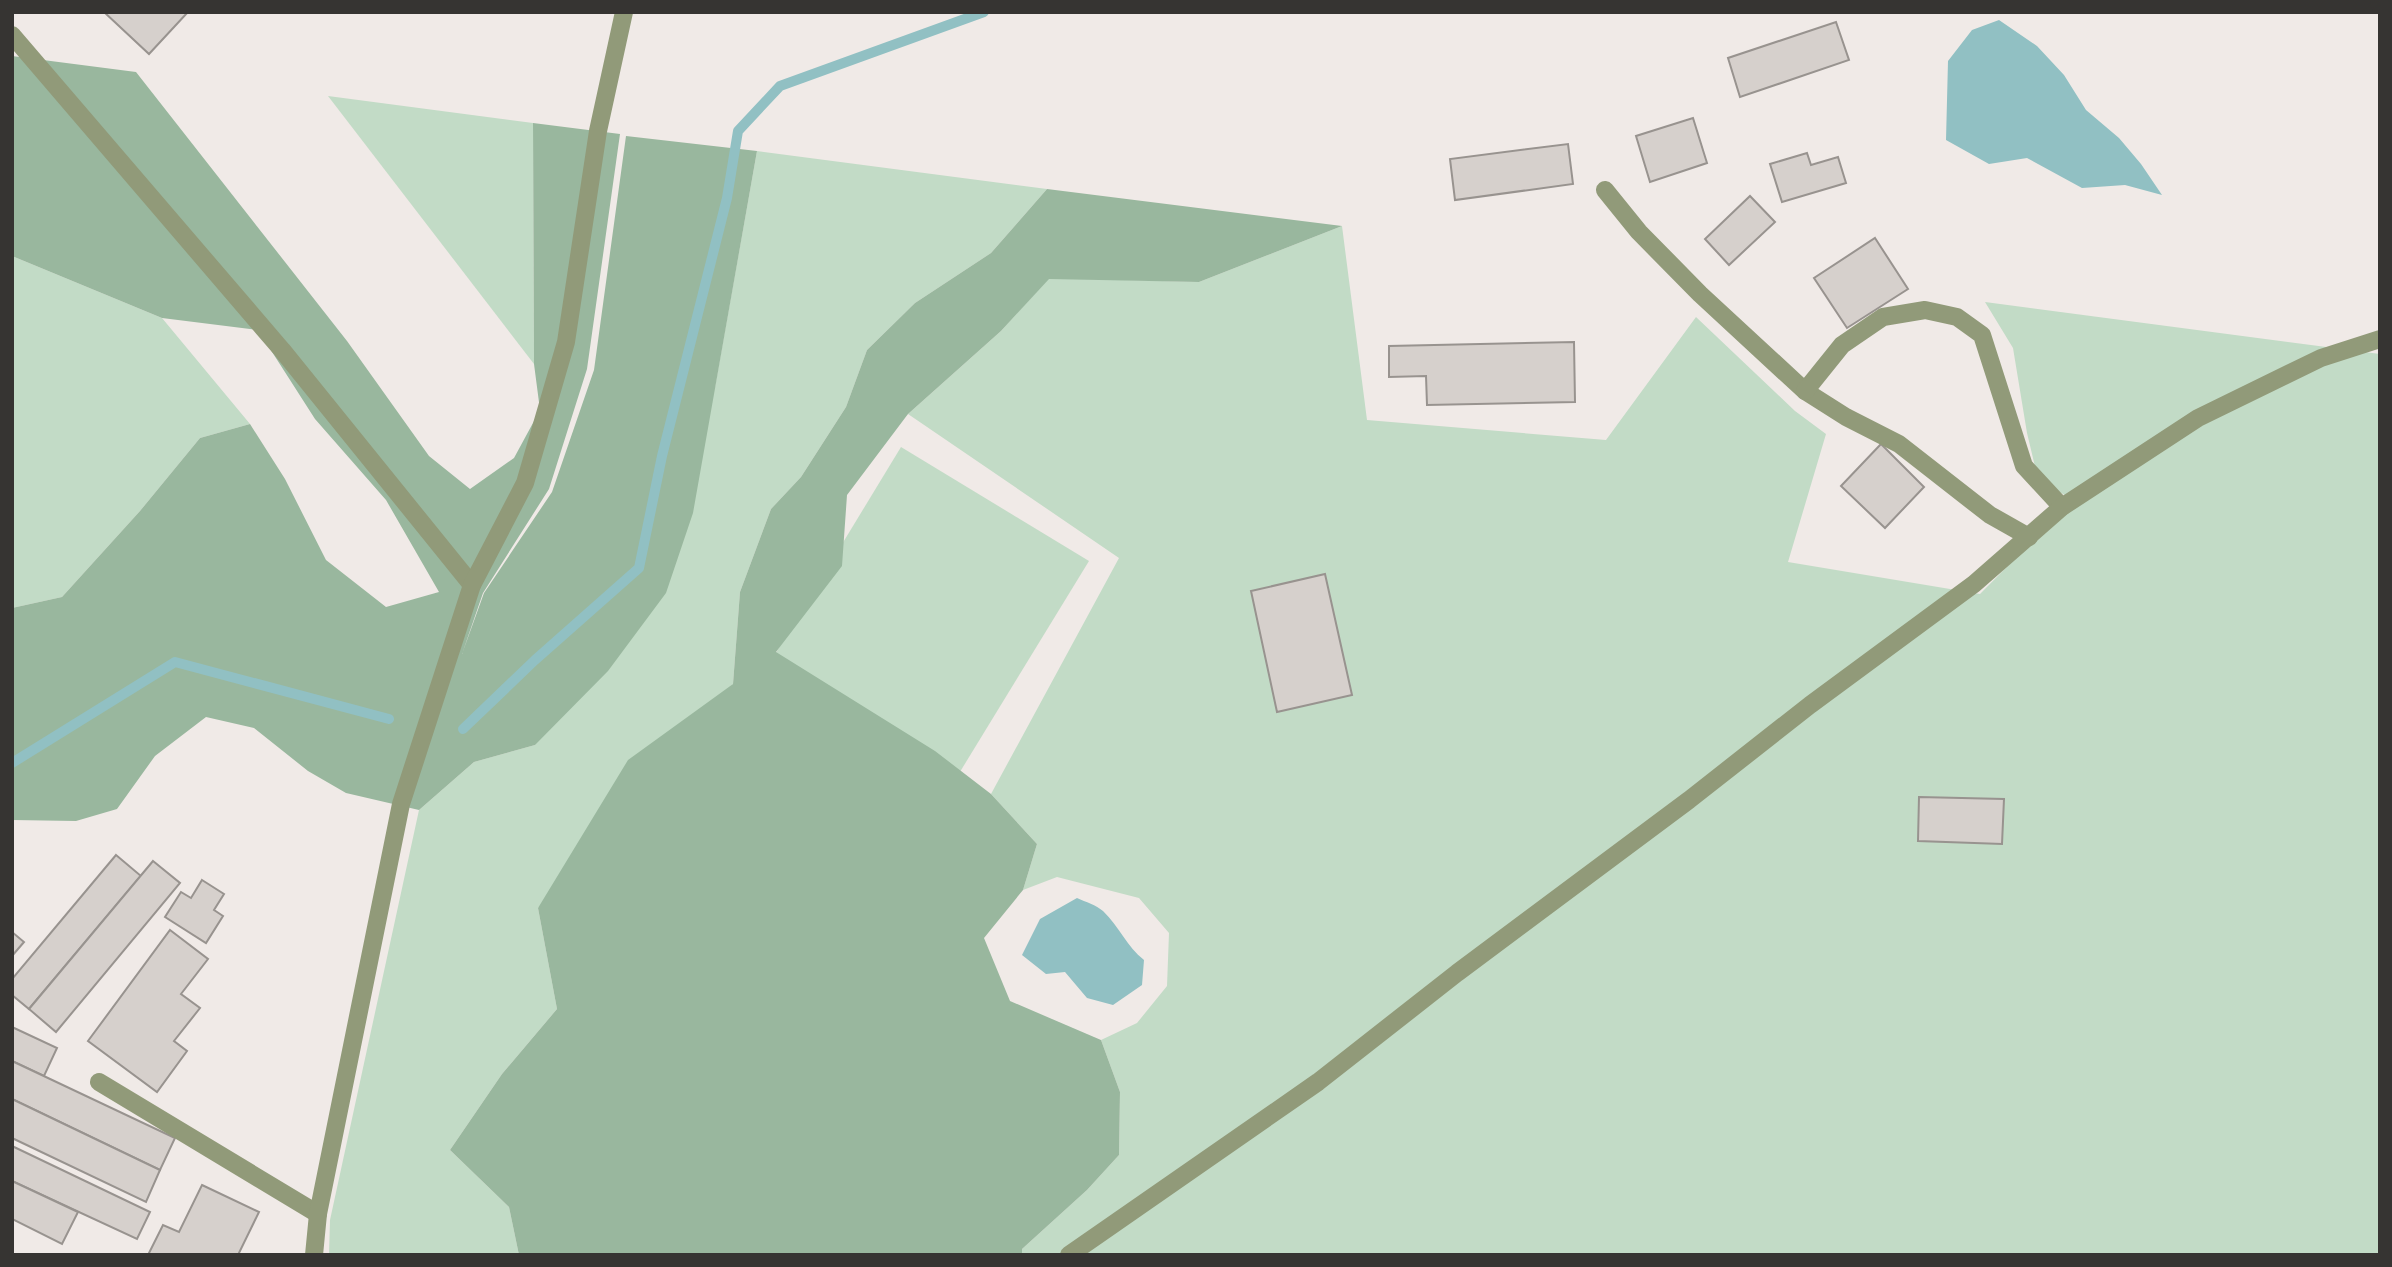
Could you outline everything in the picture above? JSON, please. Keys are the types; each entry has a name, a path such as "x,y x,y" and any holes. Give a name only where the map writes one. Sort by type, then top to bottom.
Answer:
{"street":[{"path":"314,1255 318,1214 401,804 472,585 525,483 566,342 598,131 624,12"},
{"path":"12,34 282,350 472,585"},
{"path":"1605,190 1639,232 1700,294 1805,391 1899,444 1990,515 2029,537"},
{"path":"1805,391 1842,345 1883,317 1925,310 1957,317 1982,335 2014,442 2024,466 2062,507"},
{"path":"1069,1255 1318,1082 1810,705 1974,584 2062,507 2198,418 2321,358 2380,339"},
{"path":"99,1082 318,1214"}],"green space":[{"path":"12,56 136,72 347,341 429,456 470,489 514,458 540,410 534,364 533,123 620,134 587,369 549,489 483,593 462,654 484,593 552,492 594,370 626,136 757,151 693,513 666,593 608,671 535,745 474,762 419,810 346,793 308,771 254,728 206,717 155,756 117,809 76,821 12,820 12,608 62,597 140,511 200,438 250,424 285,479 326,560 386,607 439,592 386,500 315,419 258,330 162,318 12,256"},
{"path":"328,96 533,123 534,364"},
{"path":"757,151 1047,189 991,253 915,303 867,350 846,407 801,477 771,509 740,592 733,684 538,908 557,1009 502,1074 450,1150 509,1207 519,1255 329,1255 330,1220 419,810 474,762 535,745 715,387"},
{"path":"1047,189 1342,226 1199,282 1049,279 1001,331 908,414 847,495 842,566 776,652 935,751 991,794 1037,844 1023,890 984,938 1010,1001 1101,1040 1120,1092 1119,1155 1087,1190 1022,1249 1022,1255 519,1255 509,1207 450,1150 502,1074 557,1009 538,908 628,760 733,684 740,592 771,509 801,477 846,407 867,350 915,303 991,253"},
{"path":"1342,226 1367,420 1606,440 1696,317 1795,411 1826,434 1788,562 1980,594 2073,500 2038,479 2027,433 2013,348 1985,302 2380,354 2380,1255 1022,1255 1022,1249 1087,1190 1119,1155 1120,1092 1101,1040 1137,1023 1167,986 1169,933 1139,898 1057,877 1023,890 1037,844 991,794 1119,558 908,414 1001,331 1049,278 1199,282"},
{"path":"12,256 162,318 250,424 200,438 140,511 62,597 12,608"},
{"path":"901,447 1089,561 944,798 757,684"}],"water":[{"path":"1999,20 2037,46 2064,75 2086,110 2119,138 2141,164 2162,195 2125,185 2082,188 2027,158 1989,164 1946,140 1948,61 1972,30"},
{"path":"1077,898 1103,911 1144,960 1142,985 1113,1005 1087,998 1065,972 1046,974 1022,955 1040,919"}],"building":[{"path":"104,12 188,12 149,54"},
{"path":"1836,22 1849,60 1740,97 1728,58"},
{"path":"1693,118 1707,163 1650,182 1636,136"},
{"path":"1568,144 1573,184 1455,200 1450,159"},
{"path":"1807,153 1811,165 1838,157 1846,183 1782,202 1770,164"},
{"path":"1750,196 1775,222 1729,265 1705,239"},
{"path":"1875,238 1908,289 1847,328 1814,278"},
{"path":"1574,342 1575,402 1427,405 1426,376 1389,377 1389,346"},
{"path":"1881,444 1924,487 1885,528 1841,486"},
{"path":"1325,574 1352,695 1277,712 1251,591"},
{"path":"1919,797 2004,799 2002,844 1918,841"},
{"path":"116,855 141,876 29,1009 12,995 12,979"},
{"path":"153,861 180,883 56,1032 29,1009"},
{"path":"202,880 224,894 214,910 223,916 206,943 165,917 181,892 191,898"},
{"path":"170,930 208,959 181,994 200,1008 174,1041 187,1051 157,1092 88,1041"},
{"path":"12,932 24,942 12,956"},
{"path":"12,1027 57,1048 44,1076 12,1061"},
{"path":"12,1061 175,1138 160,1170 12,1099"},
{"path":"12,1099 160,1170 146,1202 12,1138"},
{"path":"12,1146 150,1212 137,1239 12,1181"},
{"path":"12,1181 78,1212 62,1244 12,1219"},
{"path":"202,1185 259,1212 238,1255 148,1255 163,1225 179,1232"}],"waterway":[{"path":"463,729 535,660 639,568 662,456 727,198 738,131 780,86 984,12"},
{"path":"12,763 175,662 389,719"}]}
